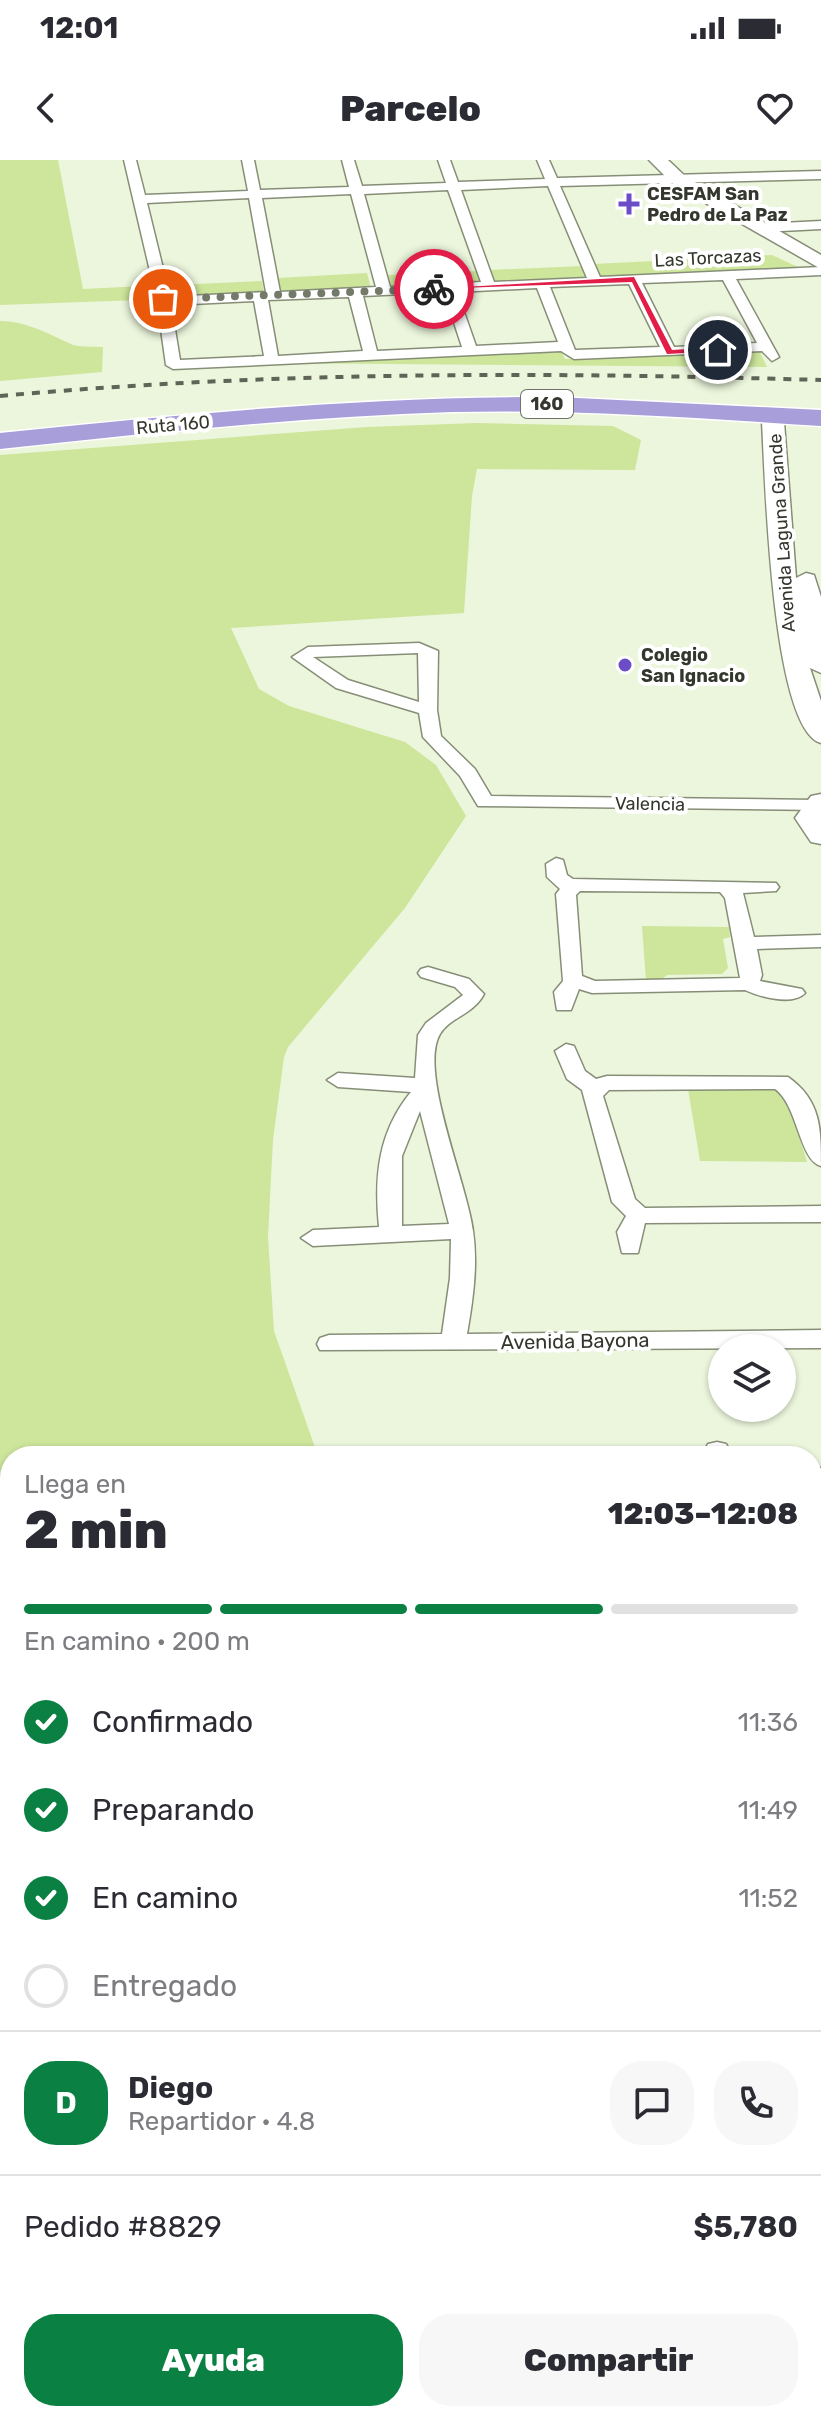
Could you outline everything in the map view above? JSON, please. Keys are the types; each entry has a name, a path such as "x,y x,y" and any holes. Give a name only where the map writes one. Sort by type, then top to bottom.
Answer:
{"highway":[{"name":"160","path":"345,405 577,392 819,412"},
{"name":"160","path":"345,405 560,404 819,412"},
{"name":"Ruta 160","path":"6,424 345,405"},
{"name":"Ruta 160","path":"0,441 345,405"}],"main road":[{"path":"658,160 678,179 821,263"},
{"path":"345,405 781,422 819,412"},
{"name":"Avenida Laguna Grande","path":"781,422 800,483"},
{"name":"Avenida Laguna Grande","path":"781,422 787,621 799,676 821,735"},
{"name":"Avenida Laguna Grande","path":"804,529 810,618 821,666"},
{"path":"818,804 811,812 810,824 821,836"}],"street":[{"path":"130,160 164,301 173,365 470,350 770,354 727,275"},
{"path":"248,160 255,195 272,360"},
{"path":"348,160 384,291"},
{"path":"444,160 489,286"},
{"path":"543,160 595,281"},
{"path":"761,160 771,177"},
{"path":"140,199 552,182 821,175"},
{"path":"760,228 821,225"},
{"name":"Las Torcazas","path":"164,301 821,271"},
{"path":"634,280 670,352"},
{"path":"542,284 570,351"},
{"path":"449,288 470,350"},
{"path":"355,293 371,355"},
{"path":"427,650 430,653 428,710 342,684 301,657 308,652 427,650"},
{"name":"Valencia","path":"428,710 434,742 468,773 485,802 818,804"},
{"path":"556,864 557,877 571,887"},
{"path":"769,887 728,889 585,884 571,887 566,894 570,976 574,982 592,987 748,984 762,990 795,993"},
{"path":"728,889 735,896 752,975 748,984"},
{"path":"745,943 821,941"},
{"path":"428,973 462,983 474,994 470,1003 443,1018 428,1037 427,1086 462,1231 464,1269 453,1343"},
{"path":"564,1006 564,992 574,982"},
{"path":"566,1051 575,1074 593,1088"},
{"path":"338,1080 427,1086"},
{"path":"593,1088 607,1083 780,1082 795,1091 820,1151"},
{"path":"391,1234 387,1183 391,1146 403,1117 427,1086"},
{"path":"593,1088 592,1096 624,1202 638,1215 821,1214"},
{"path":"630,1247 629,1232 638,1215"},
{"path":"313,1238 462,1231"},
{"name":"Avenida Bayona","path":"329,1344 821,1339"}],"green space":[{"path":"0,160 58,160 83,289 143,286 139,300 0,305"},
{"path":"772,255 800,268 600,277 594,264"},
{"path":"583,266 588,278 494,282 489,270"},
{"path":"477,271 481,283 391,286 388,275"},
{"path":"367,273 371,288 281,292 278,278"},
{"path":"262,281 264,293 177,297 175,285"},
{"path":"0,321 28,326 74,345 103,347 102,372 0,381"},
{"path":"560,349 565,359 759,350 767,367 267,363"},
{"path":"477,423 613,426 641,440 635,470 477,469 472,496 464,613 231,628 259,689 289,706 405,742 436,765 466,816 405,908 288,1047 284,1057 273,1140 268,1237 274,1331 314,1446 0,1446 0,455 367,427"},
{"path":"642,926 729,927 730,937 723,939 728,968 722,974 667,975 658,982 646,981"},
{"path":"688,1089 780,1089 786,1094 807,1162 700,1161"}],"railway":[{"path":"0,396 205,382 410,376 821,380"}],"way so far":[{"path":"163,299 434,289"}],"place":[{"name":"CESFAM San Pedro de La Paz","path":"629,204"},
{"name":"Colegio San Ignacio","path":"625,665"}],"route":[{"path":"434,289 634,280 670,352 718,350"}]}
